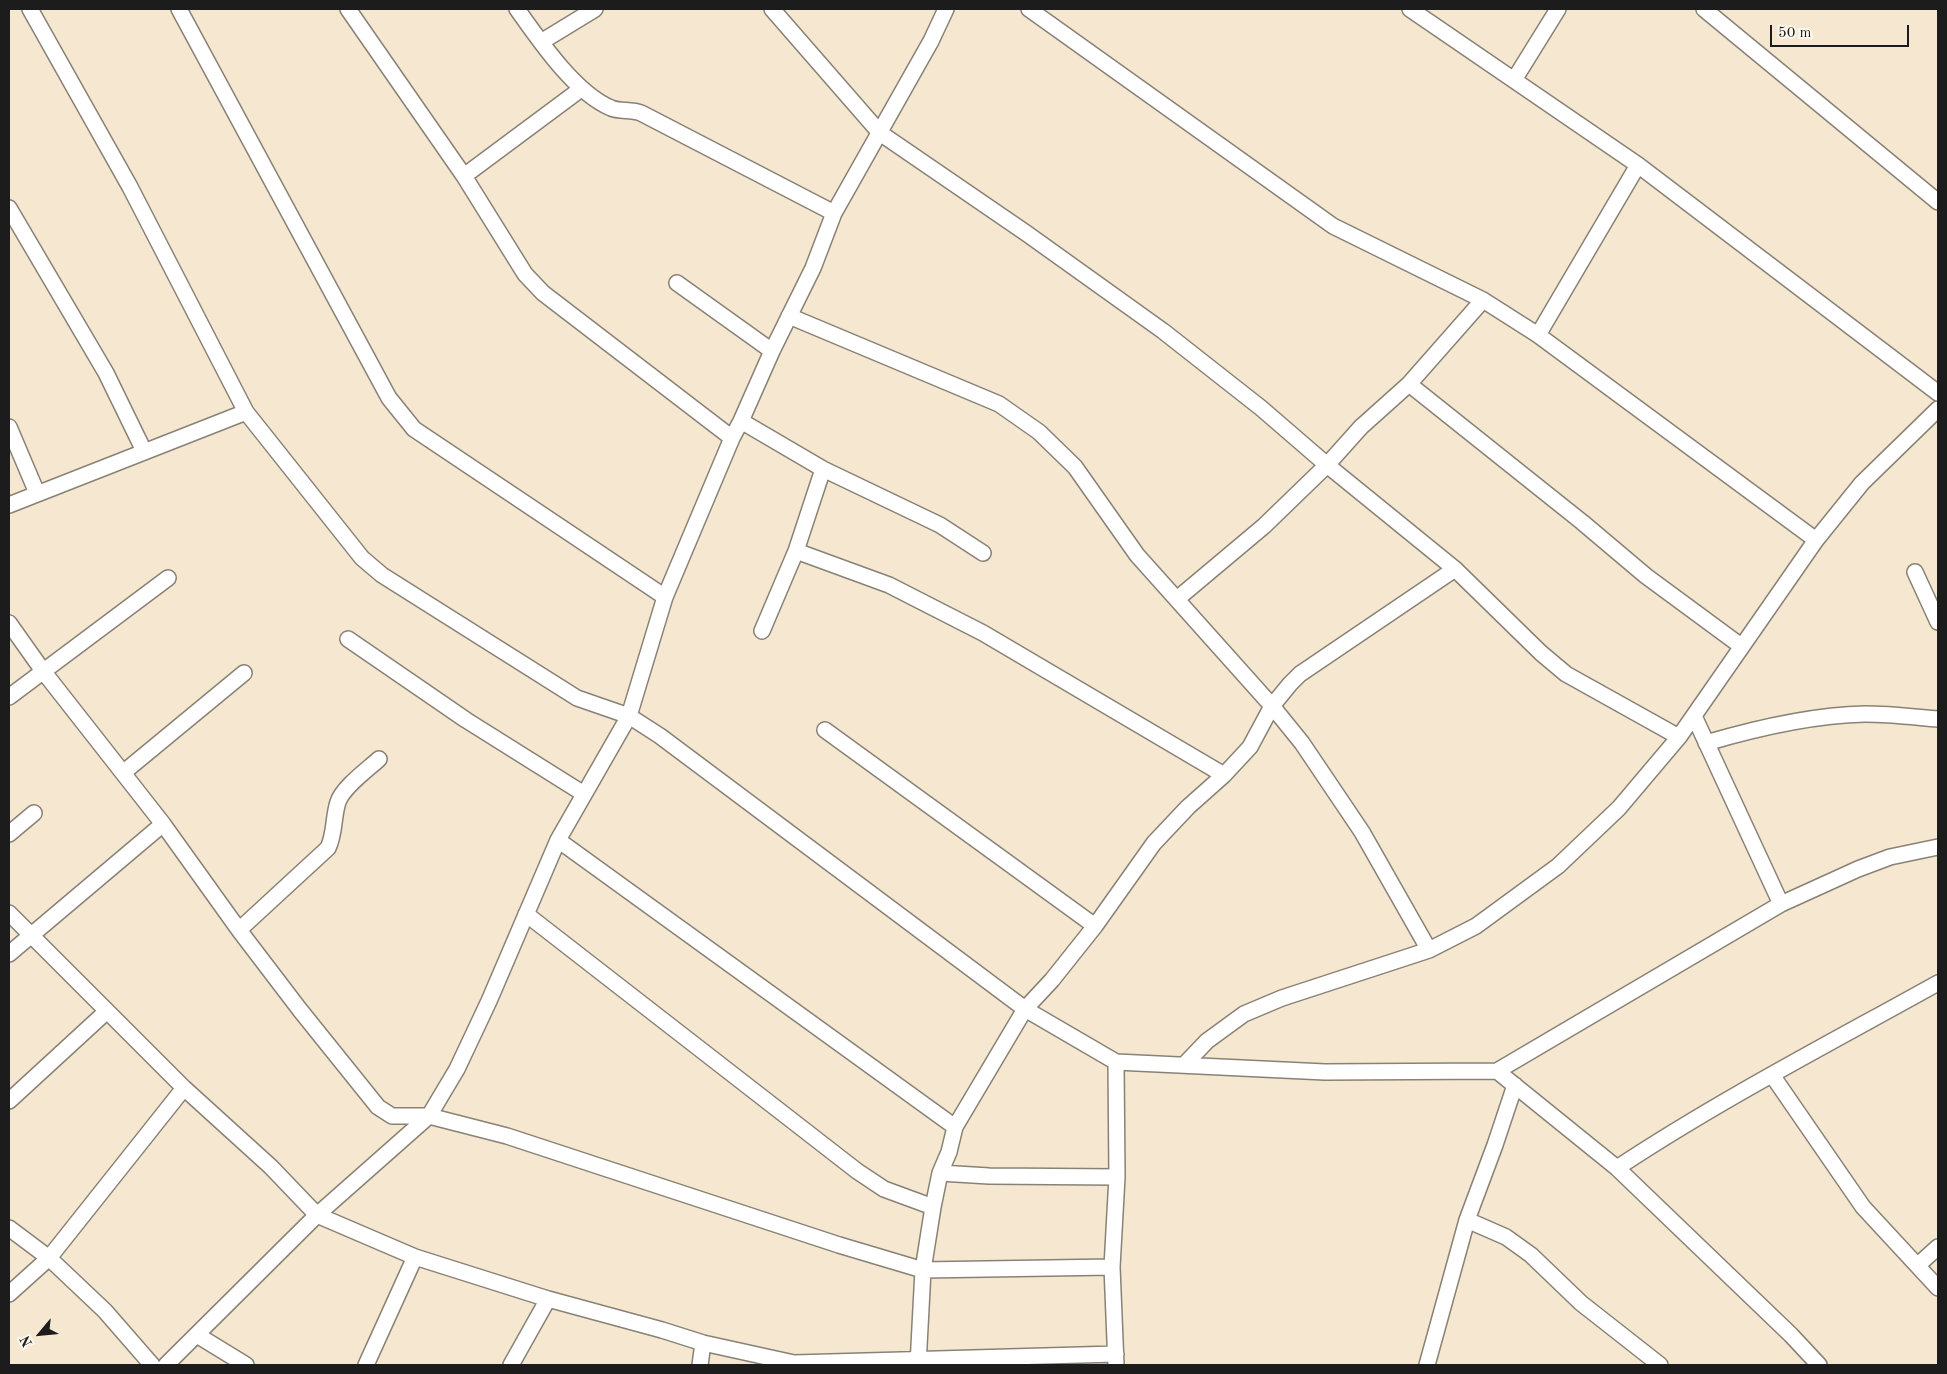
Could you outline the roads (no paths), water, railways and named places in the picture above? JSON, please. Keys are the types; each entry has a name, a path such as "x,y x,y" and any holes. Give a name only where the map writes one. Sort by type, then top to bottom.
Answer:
{"street":[{"path":"30,9 130,188 246,412 362,558 382,575 577,698 629,716 668,742 1025,1009 1116,1062 1325,1072 1497,1071 1781,904 1858,869 1890,857 1938,847"},
{"path":"348,9 464,176 526,274 543,293 732,438"},
{"path":"517,9 541,42 581,88 610,108 632,109 641,113 711,151 834,213"},
{"path":"541,42 595,9"},
{"path":"772,9 880,133 1163,330 1262,408 1327,465 1454,569 1541,653 1566,674 1680,737"},
{"path":"166,1365 317,1215 429,1116 457,1069 489,1001 558,840 629,716 665,597 732,438 742,421 772,351 813,268 834,213 931,42 946,9"},
{"path":"1029,9 1333,226 1483,300 1538,335 1816,540"},
{"path":"1410,9 1638,165 1938,393"},
{"path":"1514,80 1558,9"},
{"path":"1704,9 1938,202"},
{"path":"183,11 389,398 414,429 665,597"},
{"path":"464,176 581,88"},
{"path":"1538,335 1638,165"},
{"path":"9,208 106,373 144,451"},
{"path":"677,283 772,351"},
{"path":"1177,599 1264,526 1327,465 1361,427 1409,384 1483,300"},
{"path":"789,316 999,404 1039,432 1075,467 1137,555 1272,706 1302,743 1362,832 1429,950"},
{"path":"1409,384 1582,522 1646,576 1741,646"},
{"path":"1185,1064 1207,1041 1244,1014 1282,998 1429,950 1476,926 1558,866 1619,808 1680,737 1816,540 1862,483 1938,409"},
{"path":"9,505 246,412"},
{"path":"742,421 823,469 940,525 983,553"},
{"path":"9,427 38,493"},
{"path":"762,631 796,551 823,469"},
{"path":"796,551 889,585 983,633 1224,775"},
{"path":"918,1363 922,1270 940,1173 949,1152 955,1127 1025,1009 1052,980 1095,926 1154,843 1250,747 1272,706 1290,684 1300,674 1454,569"},
{"path":"1915,572 1938,622"},
{"path":"9,697 168,578"},
{"path":"9,622 43,671 124,772 300,1010 378,1107 392,1116 429,1116 506,1136 829,1242 922,1270 1112,1267"},
{"path":"348,639 466,720 584,794"},
{"path":"124,772 244,673"},
{"path":"1706,743 1746,732 1822,717 1866,714 1938,718"},
{"path":"1694,716 1781,904"},
{"path":"825,730 1095,926"},
{"path":"239,930 328,848 332,839 338,803 343,793 379,759"},
{"path":"9,834 34,813"},
{"path":"9,954 30,934 163,824"},
{"path":"558,840 955,1127"},
{"path":"9,913 184,1088 270,1167 317,1215 415,1257 548,1299 662,1330 703,1344 794,1364 1116,1360 1112,1267 1117,1177 1116,1062"},
{"path":"526,914 857,1171 884,1189 933,1207"},
{"path":"1617,1168 1658,1141 1772,1075 1938,983"},
{"path":"9,1101 107,1011"},
{"path":"1497,1071 1617,1168 1819,1365"},
{"path":"1772,1075 1863,1207 1938,1288"},
{"path":"1427,1365 1467,1220 1515,1085"},
{"path":"9,1294 49,1258 184,1088"},
{"path":"940,1173 1117,1177"},
{"path":"1467,1220 1506,1237 1532,1255 1581,1303 1660,1365"},
{"path":"9,1228 49,1258 105,1311 152,1365"},
{"path":"1918,1266 1938,1247"},
{"path":"366,1365 415,1257"},
{"path":"511,1365 548,1299"},
{"path":"196,1335 246,1365"},
{"path":"700,1365 703,1344"}]}
